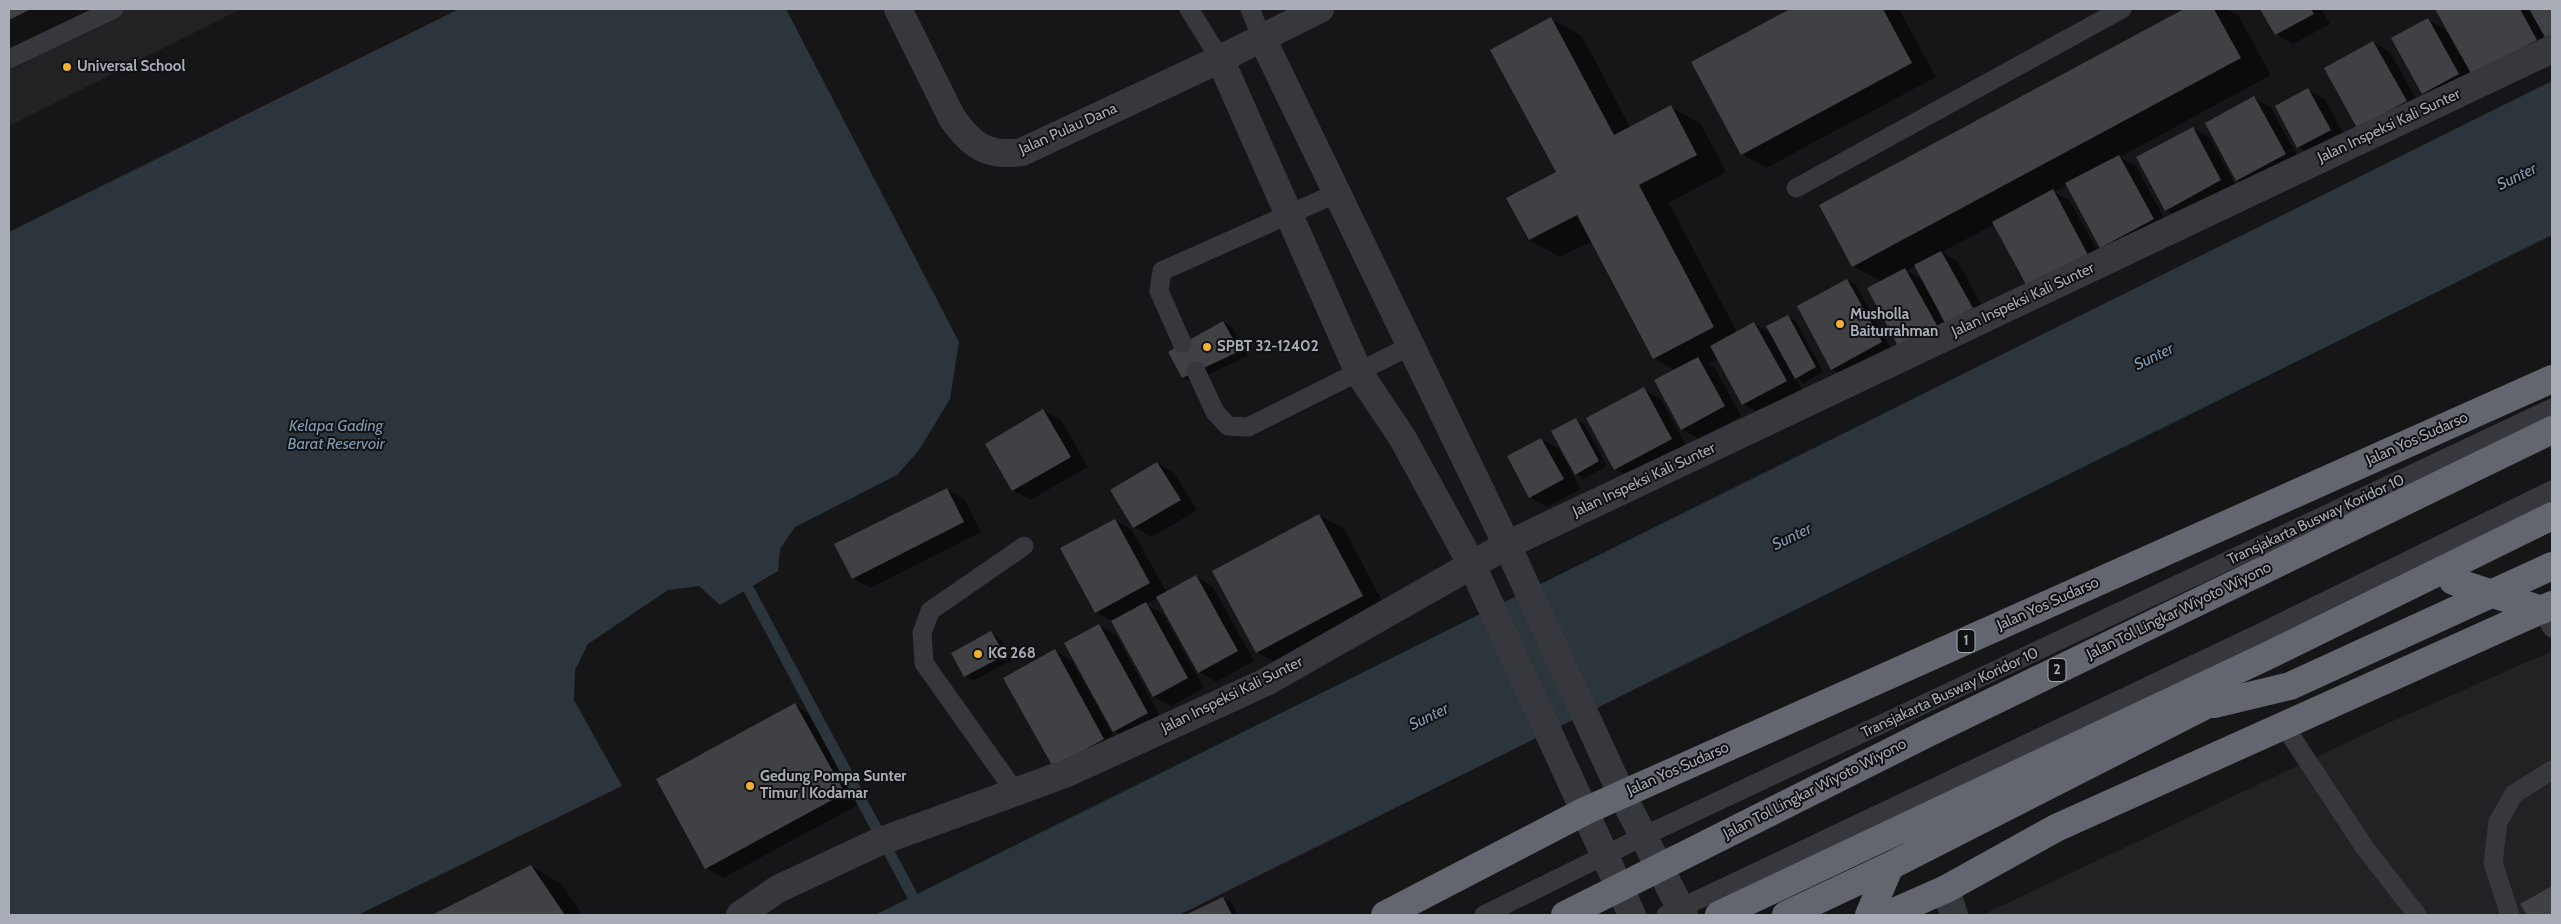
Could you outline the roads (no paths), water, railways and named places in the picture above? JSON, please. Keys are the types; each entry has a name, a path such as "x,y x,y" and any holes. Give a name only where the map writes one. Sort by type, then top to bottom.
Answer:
{"highway":[{"name":"Jalan Yos Sudarso","path":"1385,915 1585,811 2552,379"},
{"name":"Jalan Tol Lingkar Wiyoto Wiyono","path":"1565,915 1930,732 2552,430"},
{"path":"1719,915 2171,702 2552,516"},
{"path":"1786,915 1890,866 2392,608 2552,535"},
{"path":"2171,702 2215,704 2290,686 2552,566"},
{"path":"2453,581 2549,614"},
{"path":"1887,915 1946,889 2056,828 2283,724 2549,614"},
{"path":"1869,915 1890,866"}],"street":[{"name":"Jalan Pulau Dana","path":"898,9 963,134 981,149 1002,155 1022,152 1224,68 1266,46 1320,9"},
{"path":"1266,46 1507,545 1518,574 1594,738 1644,836 1677,913"},
{"name":"Jalan Inspeksi Kali Sunter","path":"740,915 778,889 876,843 901,832 1016,793 1067,773 1266,682 1472,563 1507,545 2552,49"},
{"path":"1224,68 1359,373 1402,437 1472,563 1632,915"},
{"path":"1946,889 1954,915"}],"lane":[{"path":"9,60 114,9"},
{"path":"1189,9 1224,68"},
{"path":"1250,9 1266,46"},
{"path":"1796,188 2122,9"},
{"path":"1182,344 1159,291 1162,271 1337,193"},
{"path":"1196,371 1215,412 1228,426 1248,427 1410,346"},
{"name":"Transjakarta Busway Koridor 10","path":"1484,915 1644,836 2552,408"},
{"path":"1677,913 2260,634 2552,490"},
{"path":"1016,793 924,663 922,633 930,611 1024,546"},
{"path":"2283,724 2365,848 2417,915"},
{"path":"2510,915 2493,863 2498,822 2514,794 2552,770"}],"water":[{"name":"Kelapa Gading Barat Reservoir","path":"459,9 786,9 959,342 950,399 919,450 897,475 795,527 780,549 778,571 720,605 699,586 668,590 588,644 575,670 574,700 622,786 358,915 9,915 9,232"},
{"name":"Sunter","path":"2552,81 2552,235 1179,915 875,915"}],"waterway":[{"path":"748,588 913,897"}],"place":[{"name":"Universal School","path":"67,67"},
{"name":"Musholla Baiturrahman","path":"1840,324"},
{"name":"SPBT 32-12402","path":"1207,347"},
{"name":"KG 268","path":"978,654"},
{"name":"Gedung Pompa Sunter Timur I Kodamar","path":"750,786"}]}
